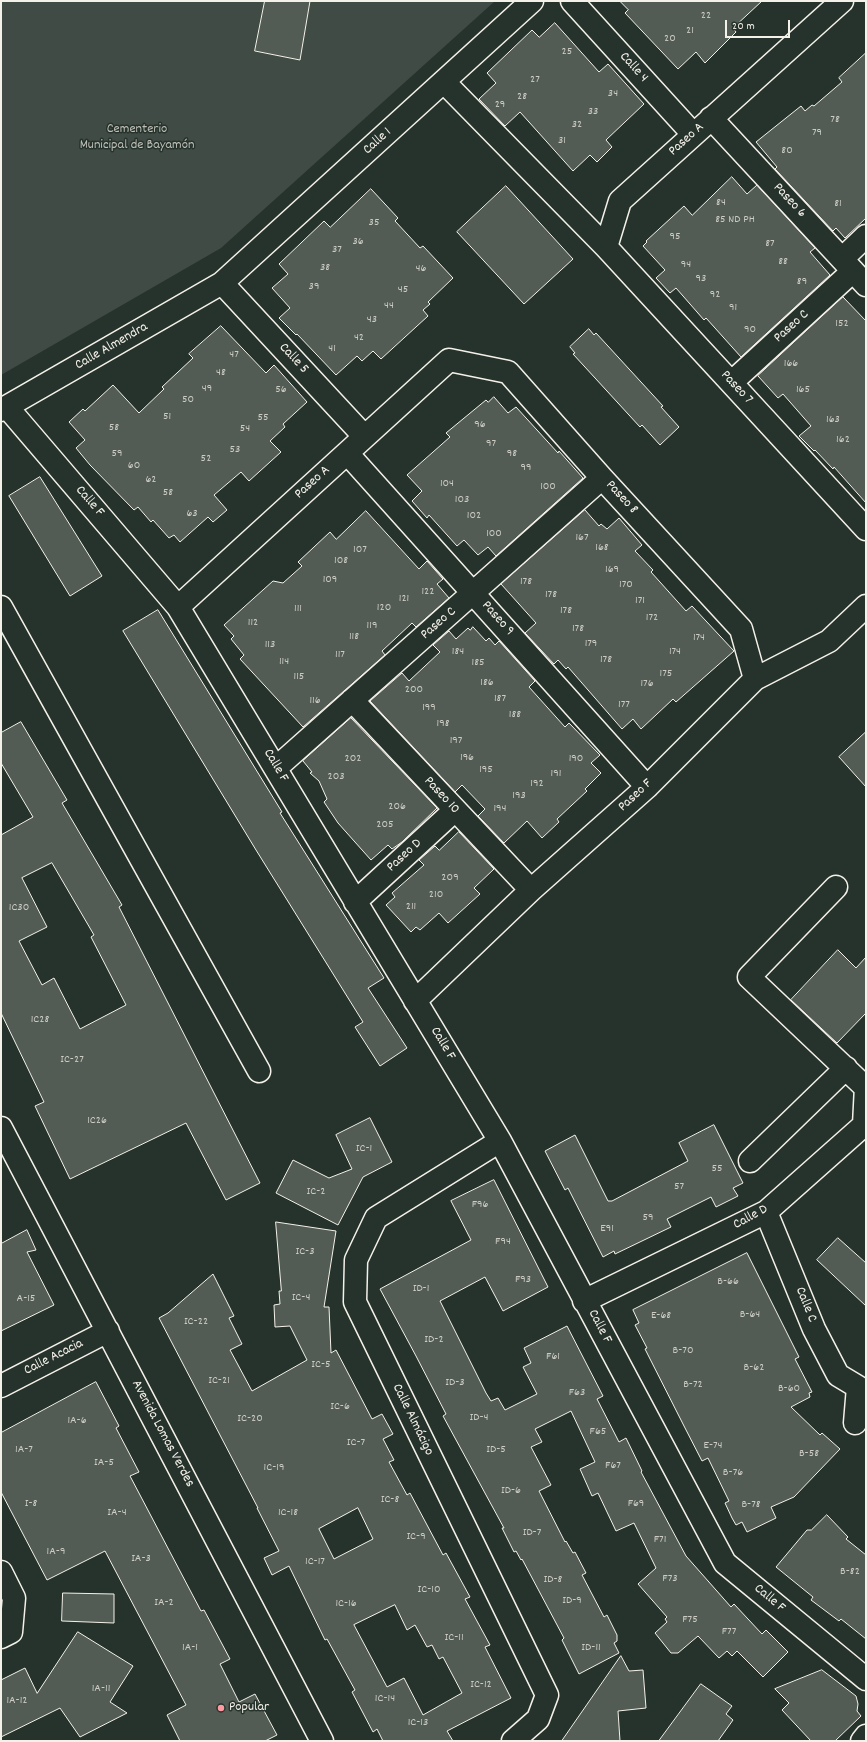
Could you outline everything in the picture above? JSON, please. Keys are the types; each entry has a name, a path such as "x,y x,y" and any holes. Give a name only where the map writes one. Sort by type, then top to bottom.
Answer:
{"main road":[{"name":"Calle 1","path":"222,282 532,1"},
{"name":"Calle 4","path":"572,1 694,134"},
{"name":"Paseo A","path":"606,246 620,201 790,46 842,1"},
{"name":"Paseo 7","path":"444,82 606,246 866,529"},
{"name":"Paseo 6","path":"711,118 854,271"},
{"name":"Paseo C","path":"732,382 854,271 866,236"},
{"name":"Calle Almendra","path":"4,409 222,282"},
{"name":"Calle 5","path":"222,282 364,436"},
{"name":"Paseo A","path":"178,606 449,360"},
{"name":"Paseo 8","path":"449,360 508,372 602,478 741,629 755,679"},
{"name":"Calle F","path":"4,409 178,606 500,1141 725,1563 866,1679"},
{"name":"Paseo 9","path":"347,453 647,786"},
{"name":"Paseo C","path":"276,768 602,478"},
{"name":"Paseo F","path":"415,1001 531,890 647,786 755,679 829,641 866,606"},
{"path":"1,607 258,1071"},
{"name":"Paseo 10","path":"352,700 531,890"},
{"name":"Paseo D","path":"355,902 455,810"},
{"path":"836,887 748,977 866,1086"},
{"path":"750,1161 846,1068"},
{"name":"Calle D","path":"584,1301 766,1212 864,1125 866,1086"},
{"name":"Avenida Lomas Verdes","path":"1,1128 322,1741"},
{"name":"Calle Almácigo","path":"500,1141 376,1218 356,1260 355,1302 547,1695 538,1719 513,1741"},
{"name":"Calle C","path":"766,1212 814,1329 838,1375 862,1386"},
{"name":"Calle Acacia","path":"1,1386 108,1331"},
{"path":"855,1423 862,1386"},
{"path":"1,1572 14,1598 11,1632 1,1637"},
{"path":"862,1741 866,1736"}],"green space":[{"name":"Cementerio Municipal de Bayamón","path":"1,1 495,1 221,248 1,375"}],"building":[{"path":"265,1 310,1 300,60 255,51"},
{"path":"620,1 762,1 733,28 736,32 705,63 696,52 678,69 625,13 628,10"},
{"path":"555,23 599,72 608,64 644,104 606,140 612,147 597,162 590,155 573,171 520,112 505,126 479,99 496,83 487,73 532,30 539,37"},
{"path":"866,53 866,218 845,238 836,228 833,231 775,169 777,167 756,142 801,106 805,111 812,105 814,106 842,82 839,78"},
{"path":"732,177 747,194 757,185 815,248 810,252 830,275 741,357 706,318 704,320 676,288 670,293 656,278 665,270 643,246 647,242 646,241 684,206 692,215"},
{"path":"506,186 573,259 524,304 457,232"},
{"path":"371,189 398,218 395,221 420,248 423,246 453,278 428,302 430,304 423,310 428,316 381,359 373,351 362,361 357,356 336,375 297,334 296,335 279,318 290,308 272,288 288,274 279,264 324,221 330,227"},
{"path":"843,297 866,321 866,503 834,467 833,469 799,436 811,426 783,394 778,398 758,376"},
{"path":"221,326 266,373 274,365 307,402 283,424 285,427 270,441 281,452 249,481 241,472 214,495 227,510 213,522 208,517 180,542 174,535 169,538 153,520 151,522 138,507 134,510 90,465 76,448 85,440 69,422 83,409 85,411 113,385 139,413 164,389 162,387 193,358 189,354"},
{"path":"589,329 594,335 596,333 663,406 661,407 679,427 660,445 642,425 640,427 573,354 575,353 570,347"},
{"path":"494,397 508,413 516,407 583,478 496,556 488,547 478,555 464,540 457,546 429,515 427,518 412,501 422,491 407,475 450,437 446,433 486,400 488,402"},
{"path":"40,477 102,576 70,596 9,496"},
{"path":"585,510 599,526 601,524 607,529 619,518 642,545 635,551 653,570 651,572 686,611 692,606 734,651 676,702 673,699 641,729 633,719 622,729 568,667 566,669 558,660 554,664 525,633 536,623 501,584"},
{"path":"366,511 419,569 427,561 443,579 437,584 449,598 416,627 412,623 382,651 385,655 303,727 240,659 244,655 231,639 234,636 224,625 273,581 283,583 302,566 298,562 330,532 336,539"},
{"path":"158,610 282,812 280,813 384,978 368,988 407,1048 380,1066 355,1027 363,1022 256,850 123,631"},
{"path":"473,627 486,641 489,638 495,645 499,641 535,681 529,687 565,727 569,723 600,755 591,763 601,773 585,789 587,791 557,819 559,822 542,838 527,821 504,843 478,816 485,809 462,785 455,792 370,701 402,673 409,681 440,652 433,645 449,631 456,639 468,628 470,630"},
{"path":"351,718 437,808 402,842 392,849 388,845 371,860 338,823 324,802 327,799 319,781 310,773 312,772 303,761"},
{"path":"21,722 67,800 62,803 122,905 119,907 260,1183 226,1200 186,1123 70,1179 35,1106 44,1102 1,1013 1,835 33,817 1,763 1,733","holes":["52,863 94,935 91,937 126,1005 80,1029 54,978 42,985 19,941 47,927 22,878"]},
{"path":"866,732 866,787 839,757"},
{"path":"459,832 494,869 474,888 480,894 448,923 439,913 420,930 416,927 411,932 386,905 395,897 392,893 424,865 419,860 435,846 439,850"},
{"path":"838,950 856,968 866,957 866,1013 837,1043 791,1000"},
{"path":"370,1118 392,1162 363,1177 338,1225 276,1193 293,1160 329,1178 352,1169 336,1135"},
{"path":"714,1125 743,1183 733,1188 738,1196 716,1207 711,1197 667,1219 671,1227 615,1254 614,1251 603,1257 568,1188 565,1190 545,1151 575,1135 608,1201 612,1201 688,1161 679,1143"},
{"path":"494,1180 548,1287 503,1311 485,1277 440,1301 486,1393 491,1401 498,1398 505,1410 537,1394 523,1367 531,1363 524,1348 567,1326 603,1396 597,1399 619,1442 626,1438 642,1471 641,1472 686,1556 731,1607 734,1604 762,1634 766,1630 788,1652 763,1677 737,1651 732,1656 727,1651 719,1658 698,1636 678,1653 671,1653 655,1633 667,1622 665,1619 667,1617 638,1584 656,1568 634,1523 616,1531 598,1493 592,1496 580,1469 595,1462 571,1411 535,1429 542,1442 531,1447 551,1485 539,1491 565,1542 566,1541 573,1553 575,1552 586,1573 582,1575 604,1617 607,1615 617,1635 617,1641 614,1643 619,1653 579,1674 562,1640 564,1638 522,1559 521,1560 516,1551 514,1552 502,1528 504,1528 443,1416 446,1414 380,1289 471,1240 451,1201"},
{"path":"276,1222 336,1231 324,1307 329,1307 331,1353 336,1350 372,1419 382,1414 393,1434 383,1439 394,1460 389,1462 407,1495 410,1493 443,1555 446,1553 470,1597 465,1599 490,1645 485,1647 511,1698 447,1731 453,1741 383,1741 377,1729 373,1732 352,1692 355,1690 327,1639 325,1640 289,1566 272,1575 264,1558 279,1551 159,1318 168,1313 213,1274 234,1316 229,1318 242,1344 230,1350 252,1391 307,1360 290,1326 275,1327 274,1305 280,1304 279,1291 281,1291","holes":["358,1508 373,1539 334,1559 319,1529","395,1605 407,1630 415,1625 427,1647 432,1645 439,1659 443,1657 462,1693 423,1715 404,1678 387,1687 354,1625"]},
{"path":"27,1230 36,1250 27,1252 54,1305 1,1331 1,1244"},
{"path":"838,1238 866,1263 866,1306 817,1260"},
{"path":"747,1253 799,1357 795,1359 812,1392 809,1393 810,1397 791,1407 820,1435 822,1433 840,1449 794,1497 771,1507 776,1518 747,1532 742,1522 736,1525 725,1503 729,1501 708,1458 702,1461 684,1426 645,1349 647,1348 635,1325 639,1323 633,1310"},
{"path":"96,1382 119,1426 116,1428 139,1472 130,1476 201,1611 204,1610 230,1659 220,1664 239,1702 255,1694 277,1735 265,1741 180,1741 167,1715 186,1705 105,1551 47,1580 1,1492 1,1433"},
{"path":"827,1515 848,1537 846,1539 866,1555 866,1639 841,1619 839,1621 811,1600 813,1597 776,1567 807,1530 811,1530"},
{"path":"63,1593 114,1594 114,1623 62,1621"},
{"path":"78,1632 133,1666 110,1702 127,1713 80,1737 60,1708 1,1737 1,1680 25,1668 37,1693"},
{"path":"621,1656 629,1671 643,1670 646,1708 618,1711 620,1741 562,1741"},
{"path":"822,1670 856,1696 858,1704 857,1711 861,1716 835,1741 811,1741 782,1710 789,1703 775,1689"},
{"path":"701,1684 732,1706 726,1714 733,1720 718,1741 659,1741"}],"place":[{"name":"Popular","path":"221,1708"}]}
